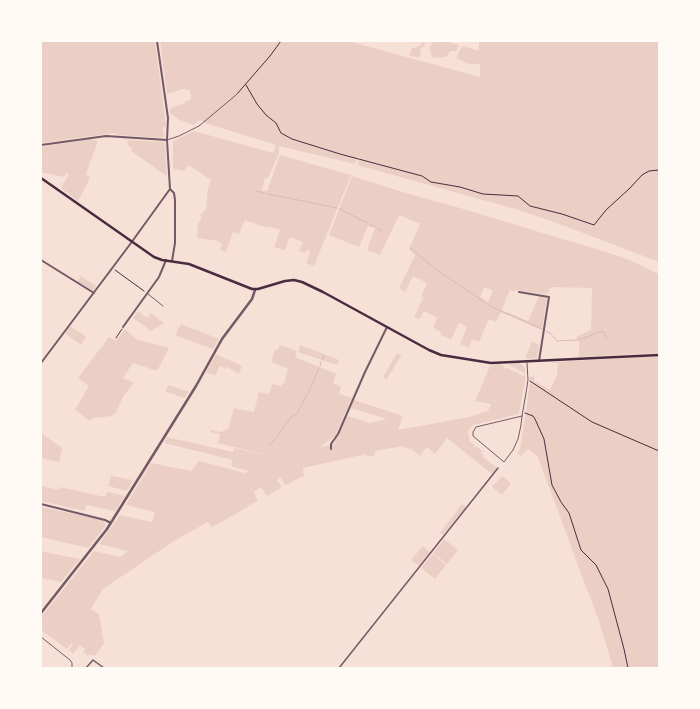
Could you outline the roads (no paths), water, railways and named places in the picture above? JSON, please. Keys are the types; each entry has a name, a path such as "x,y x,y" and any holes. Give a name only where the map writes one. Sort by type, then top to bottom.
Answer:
{"main road":[{"path":"41,178 154,257 189,264 255,290 285,281 298,281 323,292 429,350 441,355 482,363 659,355"}],"street":[{"path":"158,41 168,118 166,140 170,189 174,194 175,207 175,243 172,261"},
{"path":"41,145 106,136 166,140"},
{"path":"41,363 170,189"},
{"path":"41,260 94,293"},
{"path":"124,327 159,277 166,260"},
{"path":"41,613 111,523 196,386 222,339 252,299 255,290"},
{"path":"519,292 549,297 539,361"},
{"path":"331,449 331,444 338,434 387,326"},
{"path":"339,668 498,468"},
{"path":"41,504 106,520 111,523"},
{"path":"86,668 93,660 104,668"}],"lane":[{"path":"166,140 179,136 199,126 236,95"},
{"path":"148,294 163,306"},
{"path":"522,416 478,427 473,430 473,436 504,462 518,441 528,380 527,361"},
{"path":"41,637 72,661 72,668"}],"waterway":[{"path":"256,191 264,193"},
{"path":"268,194 337,208"},
{"path":"340,209 367,223"},
{"path":"370,225 376,227"},
{"path":"378,229 382,231"},
{"path":"410,248 441,273 492,307 507,314"},
{"path":"508,314 542,329"},
{"path":"546,331 550,333 557,341 578,340 603,331 607,338"},
{"path":"322,360 324,355"},
{"path":"320,366 321,362"},
{"path":"277,436 292,416 297,414 319,368"},
{"path":"269,445 276,438"}]}
